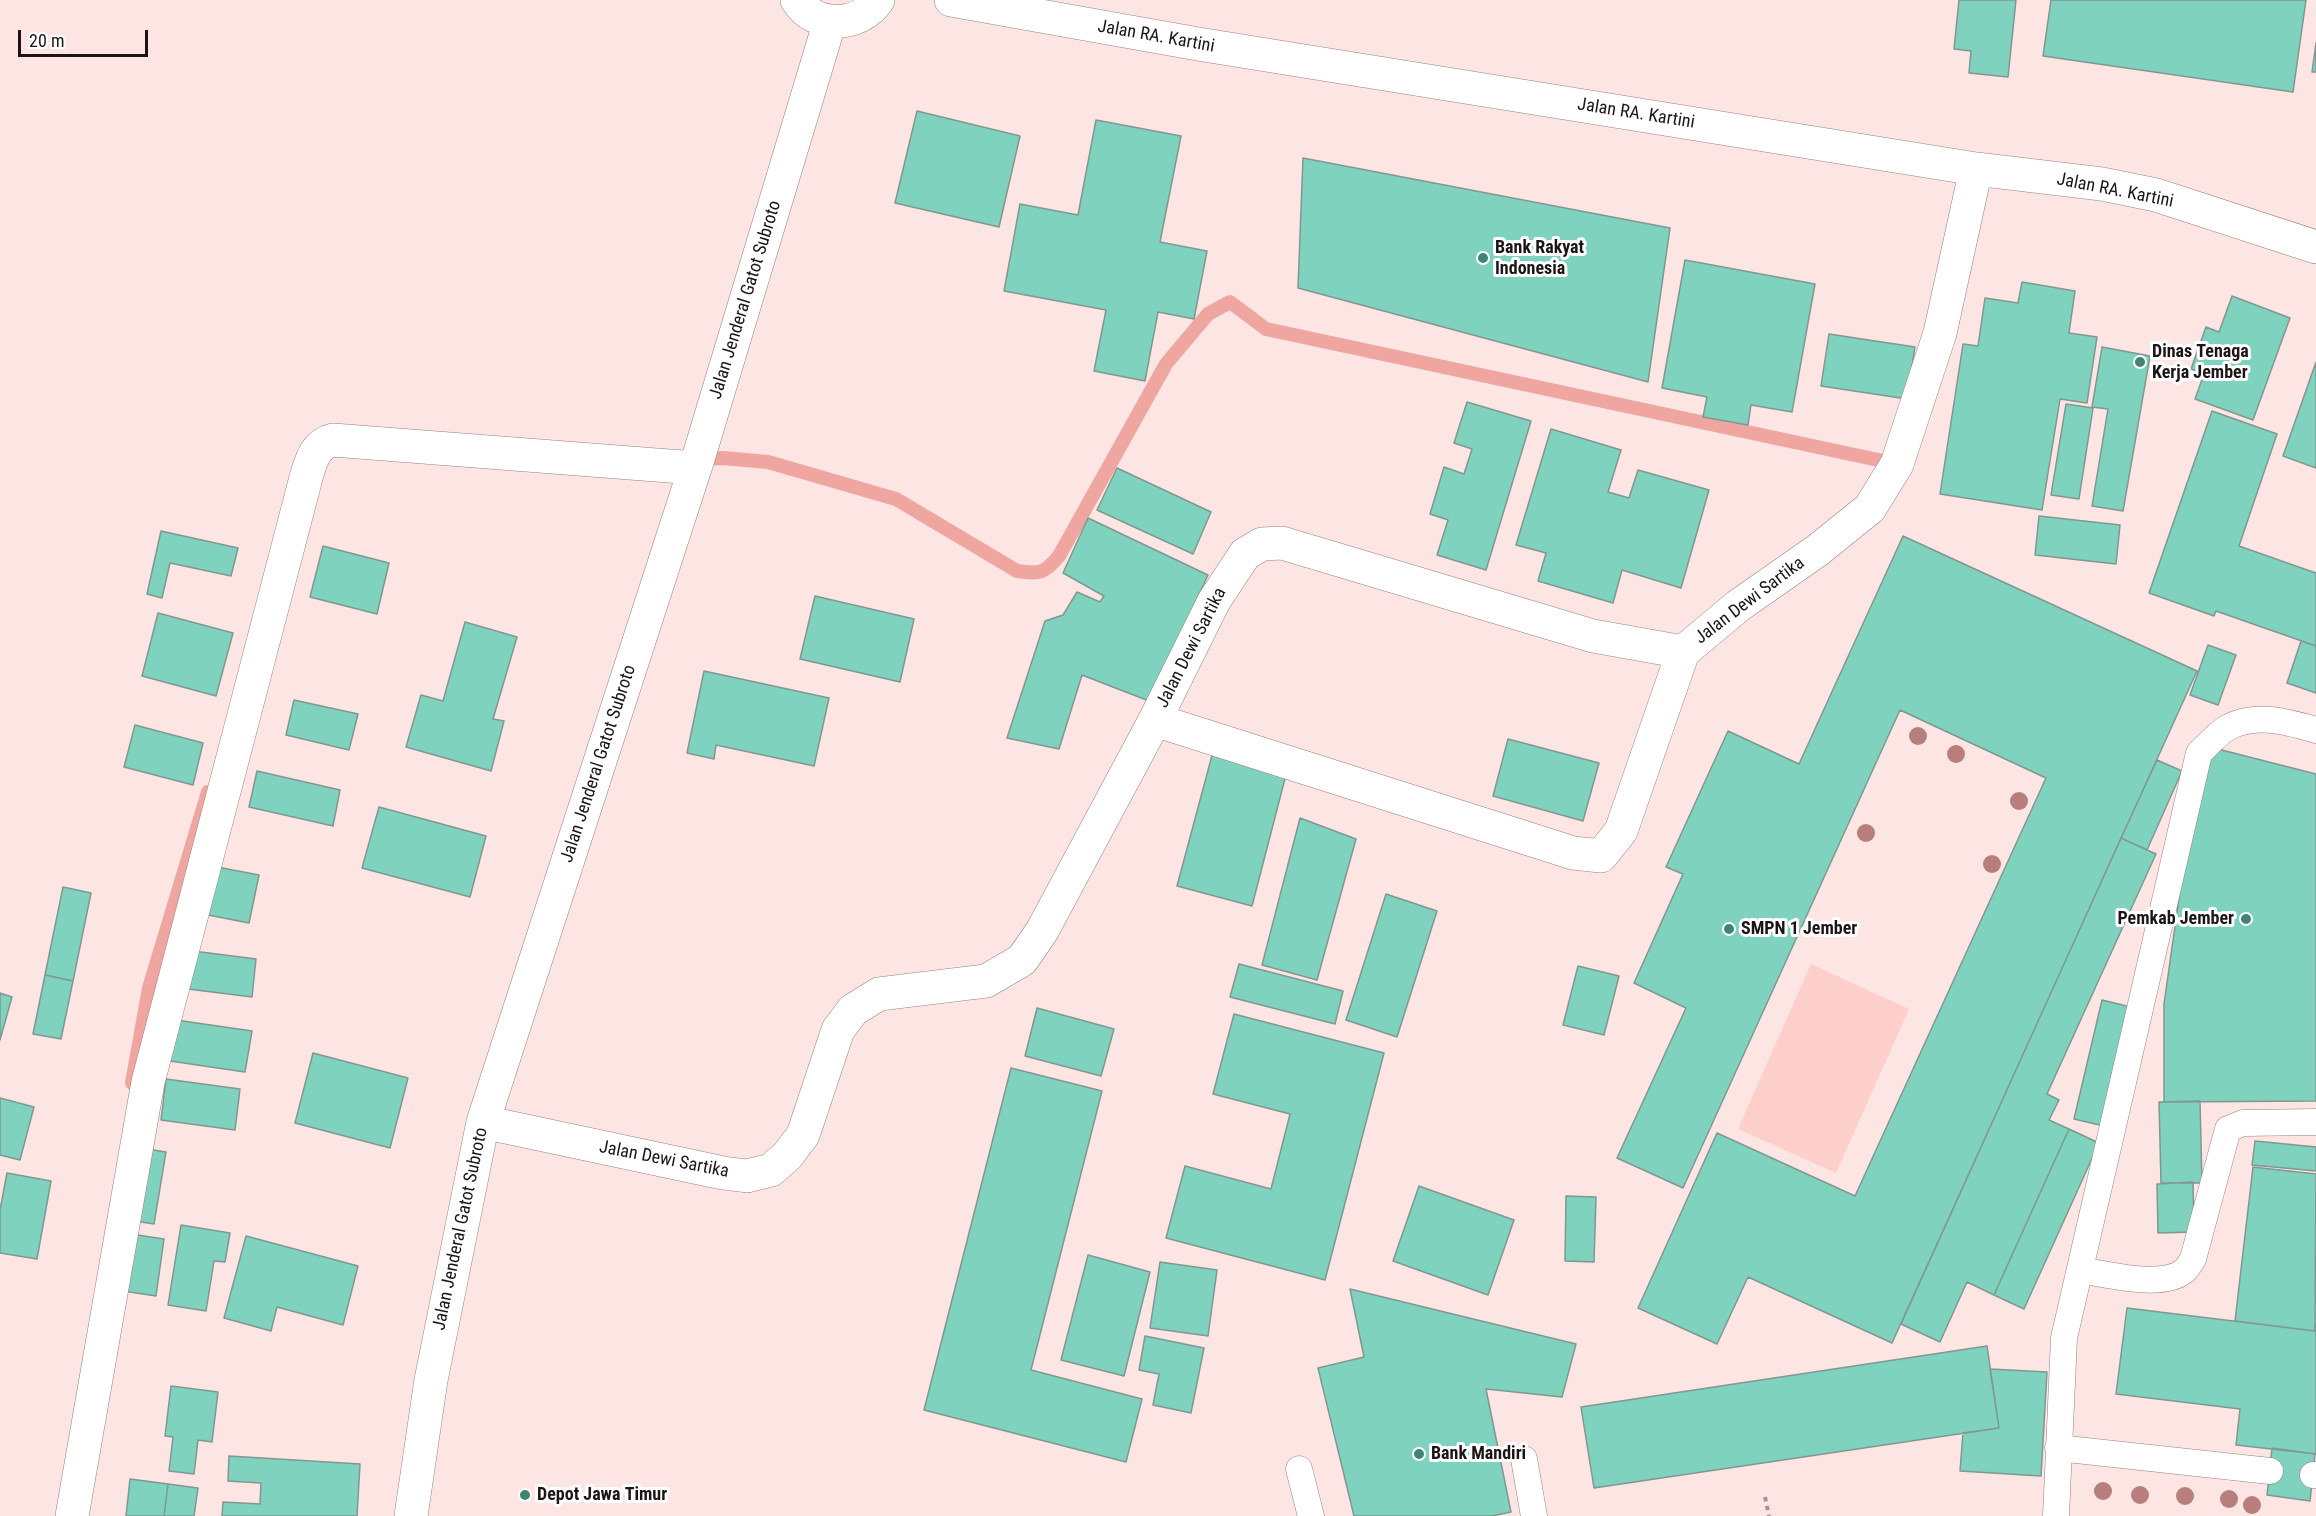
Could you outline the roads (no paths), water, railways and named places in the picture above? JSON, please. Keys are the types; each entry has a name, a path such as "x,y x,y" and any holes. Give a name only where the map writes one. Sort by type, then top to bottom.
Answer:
{"street":[{"path":"797,0 813,16 830,21 847,21 863,15 878,0"},
{"name":"Jalan RA. Kartini","path":"951,0 1222,48 1976,169 2102,184 2156,195 2316,247"},
{"name":"Jalan Jenderal Gatot Subroto","path":"411,1516 430,1380 483,1122 695,468 830,21"},
{"name":"Jalan Dewi Sartika","path":"483,1122 723,1173 747,1176 771,1170 787,1156 803,1135 835,1039 853,1010 879,994 986,981 1022,960 1042,931 1155,720 1214,601 1245,554 1262,544 1282,543 1593,636 1683,651 1738,606 1818,550 1870,508 1897,464 1940,333 1976,169"},
{"path":"72,1516 148,1082 307,474 315,452 324,442 333,440 695,468"},
{"path":"1155,720 1574,853 1601,856 1621,831 1683,651"}],"lane":[{"path":"2056,1516 2064,1338 2199,753 2227,728 2247,720 2276,720 2316,730"},
{"path":"2080,1270 2151,1280 2171,1277 2185,1271 2193,1259 2228,1129 2243,1123 2316,1122"},
{"path":"2058,1448 2270,1471"},
{"path":"1524,1459 1534,1516"},
{"path":"1299,1469 1311,1516"}],"waterway":[{"path":"698,459 723,458 768,462 896,499 1017,571 1041,571 1059,556 1166,364 1208,314 1230,302 1266,329 1897,464"},
{"path":"132,1083 149,988 208,792"}],"place":[{"name":"Bank Rakyat Indonesia","path":"1483,258"},
{"name":"Dinas Tenaga Kerja Jember","path":"2140,362"},
{"name":"Pemkab Jember","path":"2246,919"},
{"name":"SMPN 1 Jember","path":"1729,929"},
{"name":"Bank Mandiri","path":"1419,1454"},
{"name":"Depot Jawa Timur","path":"525,1495"}]}
